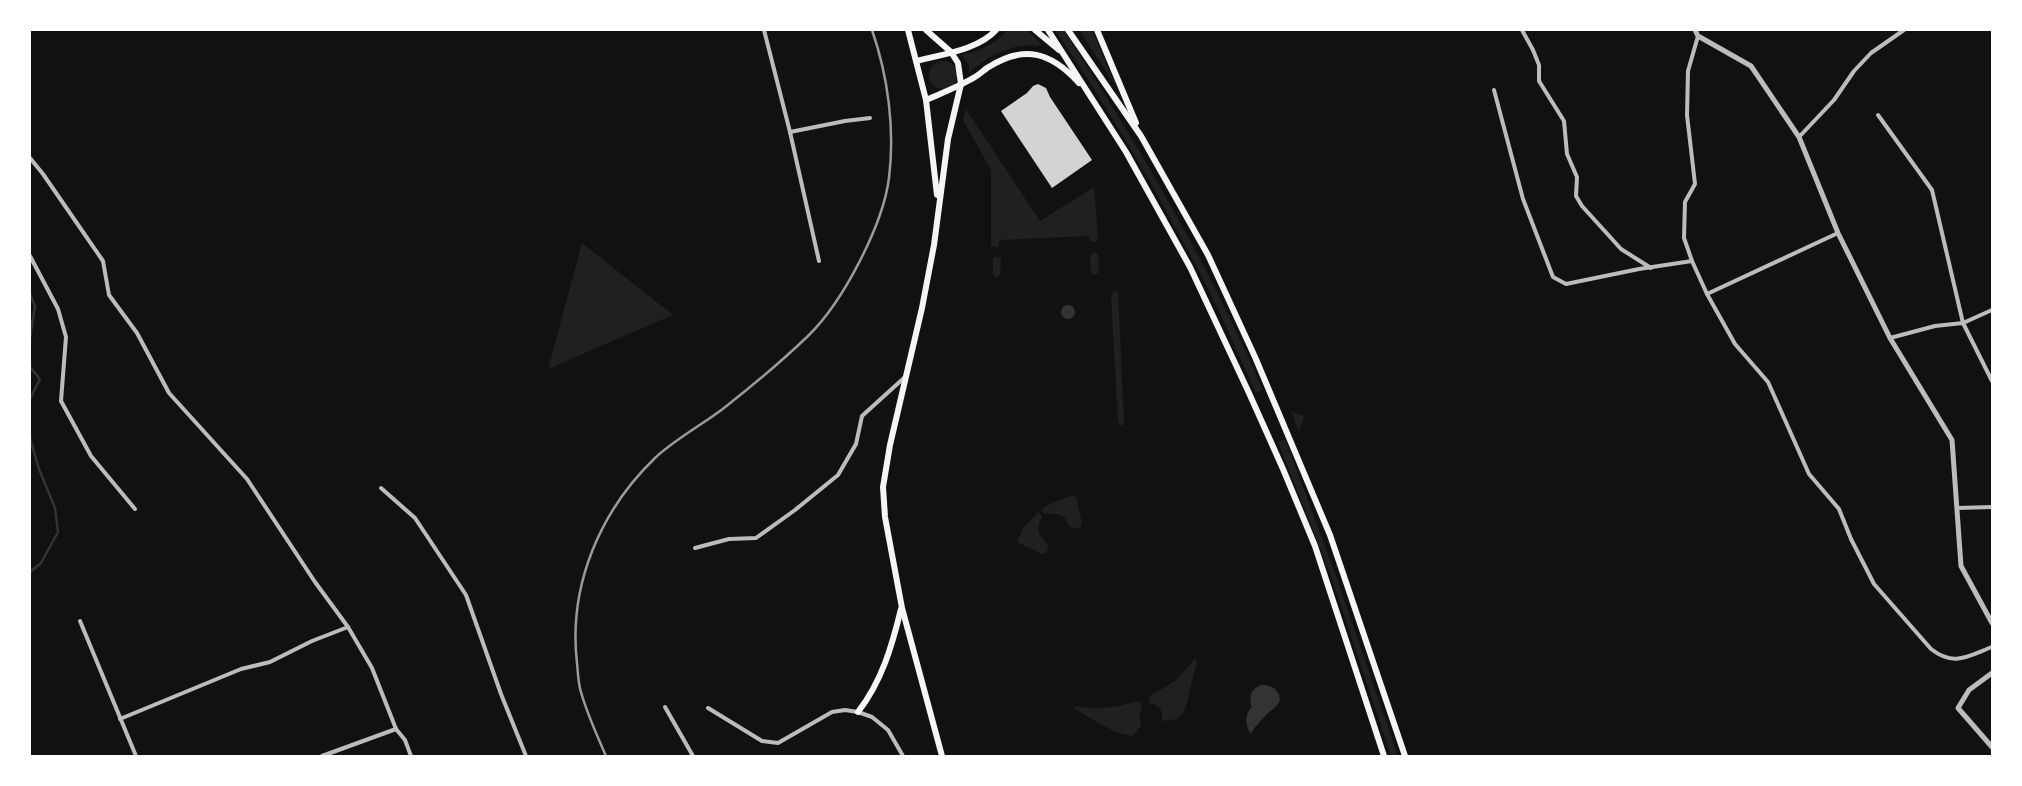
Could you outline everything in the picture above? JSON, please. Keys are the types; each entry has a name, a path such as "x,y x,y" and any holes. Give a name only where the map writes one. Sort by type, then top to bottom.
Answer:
{"main road":[{"path":"908,30 926,100 938,206"},
{"path":"926,30 951,52 958,63 961,84 948,139 926,290 890,445 883,487 885,516 902,608 942,756"},
{"path":"917,61 983,41 996,30"},
{"path":"1035,30 1066,57"},
{"path":"1048,30 1126,152 1190,267 1283,470 1315,546 1384,756"},
{"path":"1068,30 1141,136 1208,256 1300,462 1330,535 1405,756"},
{"path":"1097,30 1141,136"},
{"path":"926,100 961,84 1003,60 1026,52 1049,58 1072,76 1088,94"},
{"path":"858,712 869,698 882,673 902,608"}],"street":[{"path":"764,30 790,132 819,261"},
{"path":"1522,30 1539,65 1539,81 1564,121 1567,154 1577,177 1576,196 1586,211 1621,249 1651,268"},
{"path":"1695,30 1698,36 1751,66 1799,137 1838,233 1890,338 1952,440 1961,566 1992,623"},
{"path":"1799,137 1834,100 1854,71 1871,53 1904,30"},
{"path":"1698,36 1688,71 1687,115 1695,184 1685,202 1684,238 1707,294 1735,344 1768,382 1809,474 1839,509 1851,539 1874,584 1931,649 1942,658 1960,660 1992,647"},
{"path":"1494,90 1523,199 1553,278 1566,284 1692,261"},
{"path":"1878,115 1932,190 1963,323 1992,381"},
{"path":"790,132 870,118"},
{"path":"30,158 104,262 109,295 137,333 169,394 246,479 315,582 348,627 372,668 396,729 405,740 411,756"},
{"path":"1707,294 1838,233"},
{"path":"30,256 58,309 66,337 61,401 91,456 135,509"},
{"path":"1890,338 1936,326 1963,323 1992,310"},
{"path":"695,548 729,539 756,538 796,510 838,475 856,444 862,416 906,376"},
{"path":"381,488 415,518 466,595 501,694 526,756"},
{"path":"1957,508 1992,507"},
{"path":"80,621 136,756"},
{"path":"120,719 242,669 270,662 312,641 348,627"},
{"path":"1992,674 1970,690 1958,708 1992,747"},
{"path":"665,706 693,756"},
{"path":"708,708 762,741 778,743 832,712 845,710 858,712 872,717 888,730 903,756"},
{"path":"322,756 396,729"}],"shaded area":[{"path":"1008,30 1027,30 1043,46 1022,46 1003,51 985,60 969,73 969,65 961,55 987,46"},
{"path":"1055,30 1063,30 1068,37 1148,165 1220,299 1263,390 1256,393 1214,302 1173,223 1136,157"},
{"path":"1079,30 1092,30 1116,87"},
{"path":"943,61 953,65 957,75 953,85 943,89 933,85 929,75 933,65"},
{"path":"966,109 1040,221 1094,187 1098,238 1096,242 1091,242 1088,236 1000,240 998,247 991,246 991,170 963,120"},
{"path":"582,243 673,315 548,369"},
{"path":"1095,252 1098,255 1099,272 1095,275 1091,272 1090,255"},
{"path":"996,256 1001,259 1000,275 996,278 993,275 993,258"},
{"path":"1114,291 1118,292 1124,424 1121,426 1118,422 1111,295"},
{"path":"1068,305 1073,307 1075,312 1073,317 1068,319 1063,317 1061,312 1063,307"},
{"path":"1291,411 1304,416 1299,432"},
{"path":"1285,439 1334,570 1398,756 1391,756 1331,576 1278,442"},
{"path":"1071,496 1076,497 1082,522 1081,526 1077,529 1069,526 1062,516 1044,514 1042,509"},
{"path":"1038,512 1042,516 1039,532 1049,546 1046,553 1042,554 1017,542 1023,528"},
{"path":"1195,659 1197,661 1186,706 1182,714 1177,719 1162,721 1160,709 1156,705 1150,704 1149,697 1176,680"},
{"path":"1261,685 1269,686 1276,690 1280,699 1277,706 1265,716 1251,734 1246,720 1252,707 1250,697 1253,691"},
{"path":"1140,702 1142,707 1139,715 1141,726 1133,736 1115,732 1073,708 1075,706 1105,708"}],"building":[{"path":"1038,84 1046,88 1092,160 1052,188 1001,111"}],"waterway":[{"path":"30,294 35,306 30,338"},
{"path":"30,367 40,379 30,399"},
{"path":"30,438 39,469 55,508 58,532 41,563 30,572"}],"railway":[{"path":"606,756 583,700 579,685 577,663 576,634 578,606 583,578 592,552 618,502 635,479 663,451 724,408 808,336 835,304 859,262 879,218 889,178 891,159 889,103 878,48 872,30"}]}
